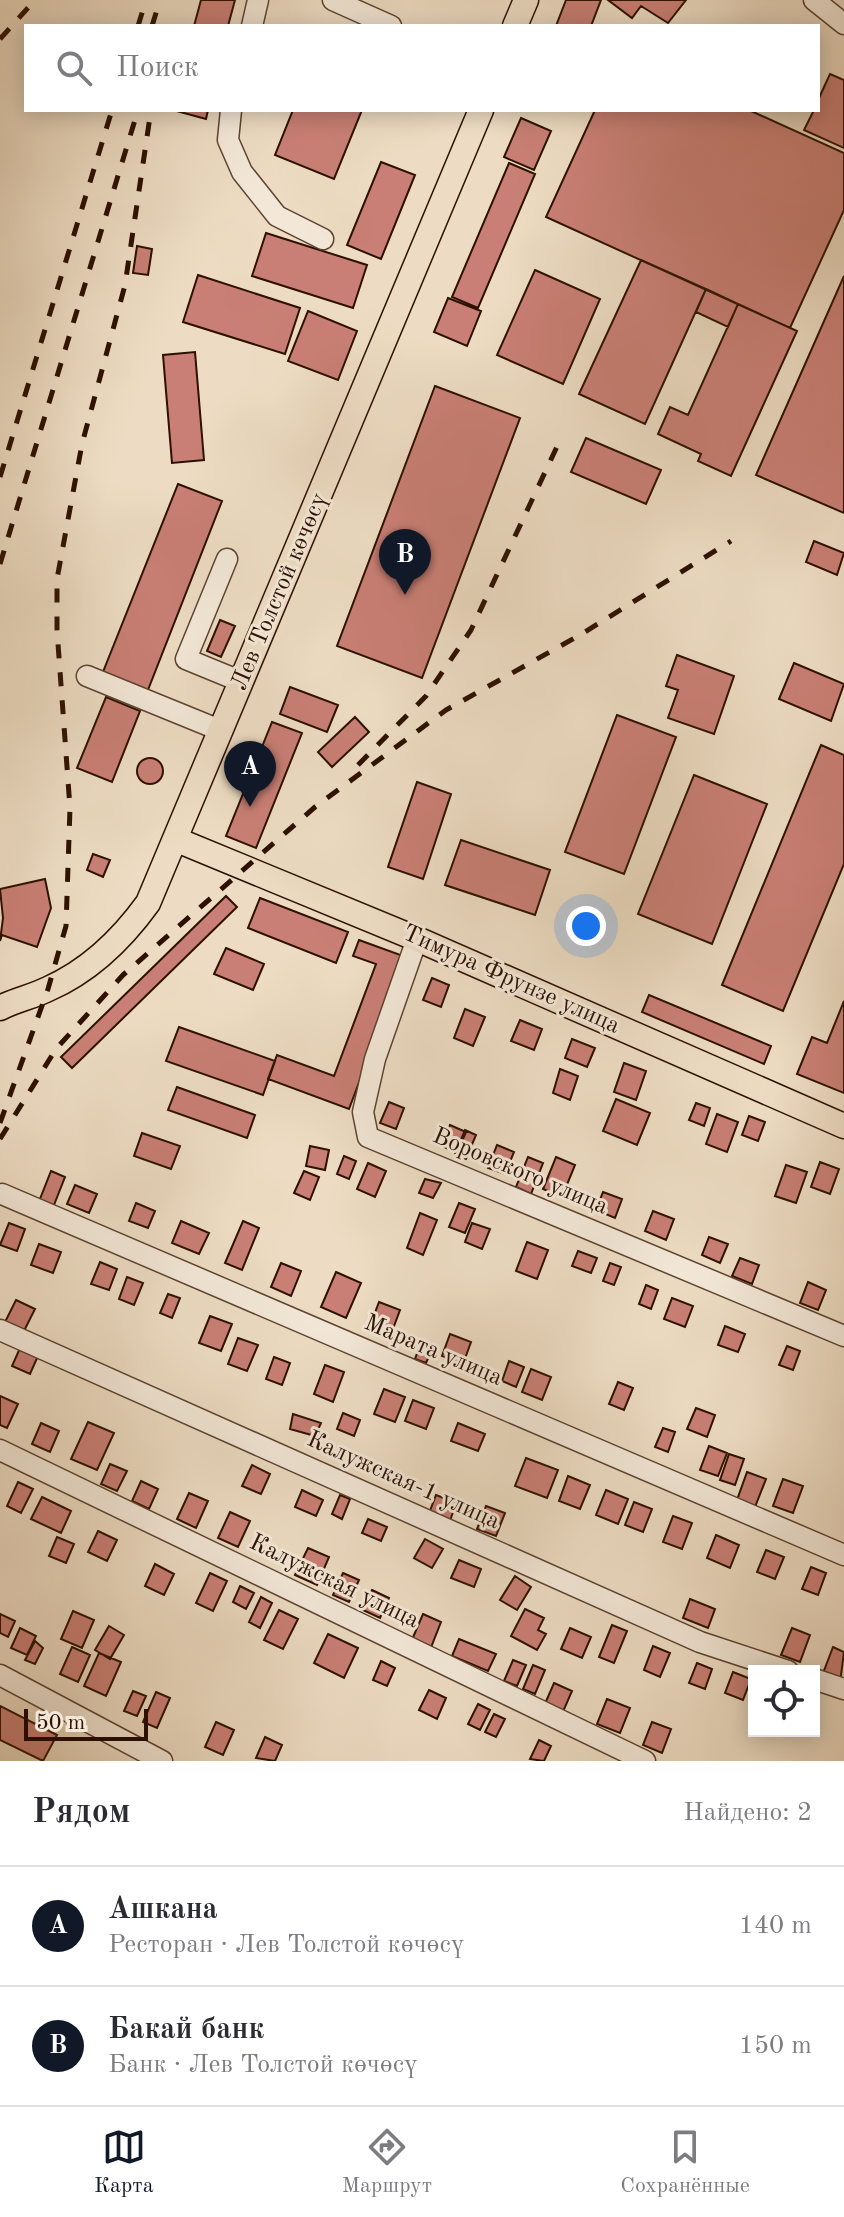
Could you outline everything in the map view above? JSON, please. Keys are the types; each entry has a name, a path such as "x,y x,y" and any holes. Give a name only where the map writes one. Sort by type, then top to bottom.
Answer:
{"main road":[{"path":"516,24 526,0"},
{"name":"Лев Толстой көчөсү","path":"0,1008 48,989 87,967 129,930 148,903 480,112"},
{"name":"Тимура Фрунзе улица","path":"177,840 417,939 844,1126"}],"street":[{"path":"252,24 258,0"},
{"path":"333,0 387,24"},
{"path":"814,0 844,24"},
{"path":"231,112 228,140 242,172 277,216 323,239"},
{"path":"227,559 186,659 242,682"},
{"path":"87,676 222,731"},
{"name":"Воровского улица","path":"417,939 375,1059 363,1112 368,1137 844,1336"},
{"name":"Марата улица","path":"2,1194 844,1555"},
{"name":"Калужская-1 улица","path":"0,1330 700,1642 770,1665"},
{"name":"Калужская улица","path":"0,1450 645,1761"},
{"path":"0,1675 162,1761"},
{"path":"820,1681 844,1689"}],"building":[{"path":"201,0 235,0 229,24 195,24"},
{"path":"566,0 601,0 592,24 557,24"},
{"path":"608,0 686,0 668,23 641,6 632,18"},
{"path":"830,74 844,80 844,148 804,130 813,112 820,112 820,96"},
{"path":"180,112 208,112 206,119"},
{"path":"292,112 361,112 334,179 275,155"},
{"path":"594,112 753,112 844,153 844,210 790,328 546,217"},
{"path":"521,118 551,131 534,170 504,157"},
{"path":"381,162 415,175 381,259 347,245"},
{"path":"509,163 535,174 478,308 452,297"},
{"path":"266,233 367,265 353,308 252,276"},
{"path":"137,246 152,249 148,275 133,273"},
{"path":"641,260 706,289 645,424 579,394"},
{"path":"535,270 600,299 563,384 497,355"},
{"path":"198,275 300,308 285,354 183,322"},
{"path":"844,276 844,513 756,475"},
{"path":"706,289 738,304 728,327 696,312"},
{"path":"448,298 481,311 467,346 434,332"},
{"path":"738,304 797,331 731,476 698,461 701,454 658,434 670,407 688,415"},
{"path":"308,311 357,331 338,380 288,361"},
{"path":"195,352 204,460 172,463 163,355"},
{"path":"435,386 520,418 422,678 337,646"},
{"path":"586,438 661,470 646,504 571,472"},
{"path":"178,484 222,501 146,695 101,677"},
{"path":"814,541 844,553 837,575 806,562"},
{"path":"220,620 235,626 221,657 207,651"},
{"path":"677,655 734,676 714,734 668,718 678,690 666,686"},
{"path":"794,663 844,684 831,721 779,699"},
{"path":"290,687 338,705 327,732 280,714"},
{"path":"106,697 140,711 112,782 77,768"},
{"path":"617,715 676,737 624,874 565,852"},
{"path":"355,717 369,732 332,767 318,752"},
{"path":"272,722 302,733 256,848 226,836"},
{"path":"821,745 844,755 844,864 783,1011 722,985"},
{"path":"150,758 159,762 163,771 159,780 150,784 141,780 137,771 141,762"},
{"path":"694,775 767,804 712,944 638,914"},
{"path":"417,782 451,794 423,879 388,867"},
{"path":"461,840 550,870 535,915 445,885"},
{"path":"93,854 110,860 103,877 87,870"},
{"path":"45,879 51,908 37,947 2,935 0,941 3,918 0,889"},
{"path":"226,896 237,907 72,1068 61,1057"},
{"path":"260,898 348,932 336,963 248,928"},
{"path":"359,940 406,957 349,1109 268,1079 277,1055 334,1076 376,964 353,956"},
{"path":"226,948 264,964 253,990 214,974"},
{"path":"432,978 449,985 441,1007 423,1000"},
{"path":"649,995 771,1046 764,1064 642,1012"},
{"path":"844,1001 844,1093 797,1074 812,1037 827,1043"},
{"path":"465,1009 485,1017 473,1046 454,1038"},
{"path":"520,1020 542,1029 534,1050 511,1041"},
{"path":"179,1027 275,1061 263,1095 166,1061"},
{"path":"572,1039 595,1048 587,1067 565,1058"},
{"path":"624,1063 646,1071 636,1100 614,1092"},
{"path":"560,1069 578,1076 570,1100 553,1093"},
{"path":"177,1087 255,1115 247,1138 168,1110"},
{"path":"616,1099 650,1113 637,1145 603,1131"},
{"path":"389,1102 404,1108 396,1129 380,1123"},
{"path":"696,1103 710,1108 704,1126 689,1120"},
{"path":"717,1114 738,1122 727,1152 706,1144"},
{"path":"749,1116 765,1122 758,1141 742,1135"},
{"path":"450,1125 466,1132 457,1153 442,1146"},
{"path":"465,1130 476,1135 466,1159 455,1154"},
{"path":"142,1133 180,1146 171,1169 134,1156"},
{"path":"497,1145 514,1152 505,1174 488,1168"},
{"path":"310,1146 329,1150 325,1170 306,1166"},
{"path":"344,1156 356,1161 349,1179 337,1174"},
{"path":"528,1157 543,1163 531,1194 516,1187"},
{"path":"556,1157 575,1165 562,1197 543,1189"},
{"path":"820,1162 839,1169 830,1194 811,1187"},
{"path":"368,1163 386,1171 375,1197 357,1189"},
{"path":"786,1165 807,1172 796,1203 775,1196"},
{"path":"51,1171 65,1177 52,1210 38,1204"},
{"path":"304,1171 319,1177 310,1200 294,1193"},
{"path":"425,1179 441,1183 433,1198 419,1193"},
{"path":"75,1185 97,1194 89,1213 67,1204"},
{"path":"603,1192 622,1199 615,1218 596,1210"},
{"path":"136,1203 155,1211 148,1228 129,1221"},
{"path":"459,1203 475,1209 465,1233 449,1227"},
{"path":"653,1211 674,1219 666,1240 645,1231"},
{"path":"420,1213 437,1220 423,1255 407,1248"},
{"path":"181,1221 209,1233 199,1254 172,1243"},
{"path":"243,1221 259,1228 242,1270 225,1263"},
{"path":"9,1223 25,1229 17,1251 0,1245"},
{"path":"472,1223 490,1229 482,1249 465,1242"},
{"path":"709,1237 728,1244 720,1263 702,1255"},
{"path":"527,1242 548,1250 537,1279 516,1271"},
{"path":"39,1244 61,1252 53,1273 31,1265"},
{"path":"578,1251 597,1258 591,1273 572,1266"},
{"path":"740,1258 759,1265 752,1284 732,1276"},
{"path":"100,1262 117,1269 109,1290 91,1284"},
{"path":"281,1263 301,1271 291,1296 271,1287"},
{"path":"610,1263 621,1267 614,1285 603,1281"},
{"path":"336,1272 361,1283 346,1318 321,1307"},
{"path":"127,1277 143,1283 134,1305 119,1299"},
{"path":"808,1282 826,1290 818,1310 800,1303"},
{"path":"646,1285 658,1290 651,1309 639,1304"},
{"path":"168,1294 180,1298 172,1318 160,1313"},
{"path":"672,1298 693,1306 685,1327 664,1319"},
{"path":"16,1300 35,1309 24,1331 5,1322"},
{"path":"379,1302 400,1310 391,1334 370,1326"},
{"path":"210,1316 232,1324 221,1351 199,1343"},
{"path":"725,1326 745,1334 738,1352 718,1345"},
{"path":"450,1334 471,1342 463,1364 442,1356"},
{"path":"238,1338 258,1345 247,1371 228,1364"},
{"path":"421,1343 433,1347 426,1363 415,1359"},
{"path":"787,1346 800,1351 793,1370 779,1365"},
{"path":"20,1348 38,1356 30,1374 12,1366"},
{"path":"274,1357 290,1363 282,1385 266,1379"},
{"path":"509,1361 524,1367 516,1387 502,1381"},
{"path":"325,1365 344,1372 333,1402 314,1394"},
{"path":"531,1369 551,1377 542,1400 522,1392"},
{"path":"618,1382 633,1388 624,1410 609,1404"},
{"path":"384,1389 405,1397 395,1422 374,1414"},
{"path":"0,1396 18,1404 7,1428 0,1425"},
{"path":"413,1400 434,1408 426,1429 405,1421"},
{"path":"696,1408 715,1415 707,1437 687,1429"},
{"path":"343,1413 360,1420 354,1436 337,1429"},
{"path":"293,1414 321,1423 315,1436 290,1429"},
{"path":"88,1422 114,1433 97,1470 71,1459"},
{"path":"41,1423 59,1431 50,1452 32,1444"},
{"path":"458,1423 485,1434 478,1451 451,1441"},
{"path":"663,1428 675,1432 668,1452 655,1447"},
{"path":"709,1446 727,1453 718,1476 700,1470"},
{"path":"729,1454 744,1459 735,1485 720,1480"},
{"path":"526,1458 558,1470 547,1498 515,1486"},
{"path":"110,1464 127,1471 117,1491 101,1484"},
{"path":"252,1465 270,1474 261,1494 242,1486"},
{"path":"747,1472 766,1479 755,1507 737,1500"},
{"path":"568,1476 590,1485 580,1509 559,1501"},
{"path":"783,1479 803,1486 793,1513 773,1506"},
{"path":"141,1481 158,1489 149,1509 132,1501"},
{"path":"18,1482 33,1489 21,1513 7,1506"},
{"path":"302,1490 323,1500 316,1516 295,1507"},
{"path":"606,1490 628,1499 618,1524 596,1515"},
{"path":"189,1493 208,1501 196,1528 177,1519"},
{"path":"340,1495 350,1499 342,1519 332,1514"},
{"path":"436,1495 456,1503 449,1524 428,1516"},
{"path":"42,1497 71,1511 61,1533 31,1519"},
{"path":"634,1502 652,1509 643,1532 625,1525"},
{"path":"486,1506 505,1513 496,1536 477,1529"},
{"path":"230,1512 250,1521 238,1547 218,1538"},
{"path":"673,1516 692,1523 682,1549 663,1542"},
{"path":"368,1519 387,1527 381,1541 362,1533"},
{"path":"98,1531 117,1540 107,1561 88,1552"},
{"path":"716,1535 739,1545 730,1568 707,1558"},
{"path":"57,1537 74,1544 66,1563 49,1556"},
{"path":"425,1539 443,1549 432,1568 414,1558"},
{"path":"308,1548 329,1557 317,1585 295,1575"},
{"path":"766,1550 784,1557 775,1579 757,1572"},
{"path":"459,1560 481,1569 474,1587 451,1578"},
{"path":"155,1564 174,1574 164,1595 145,1586"},
{"path":"811,1567 826,1573 818,1595 802,1589"},
{"path":"210,1573 227,1581 213,1611 196,1603"},
{"path":"343,1573 359,1580 349,1602 333,1595"},
{"path":"515,1576 531,1587 517,1610 500,1600"},
{"path":"240,1586 254,1593 246,1609 233,1602"},
{"path":"372,1590 389,1598 380,1618 363,1610"},
{"path":"261,1597 272,1603 260,1628 249,1622"},
{"path":"690,1599 715,1609 708,1628 683,1618"},
{"path":"525,1609 544,1618 538,1630 546,1634 537,1650 511,1636"},
{"path":"279,1610 298,1619 283,1649 264,1640"},
{"path":"73,1611 94,1620 82,1648 61,1639"},
{"path":"0,1614 15,1621 8,1637 0,1633"},
{"path":"423,1614 441,1622 430,1650 411,1642"},
{"path":"612,1625 627,1631 614,1663 599,1657"},
{"path":"109,1626 124,1635 110,1659 95,1650"},
{"path":"20,1628 36,1636 27,1655 11,1648"},
{"path":"570,1628 591,1637 582,1658 561,1649"},
{"path":"792,1628 810,1635 800,1662 781,1655"},
{"path":"328,1634 358,1648 344,1678 314,1663"},
{"path":"459,1639 496,1654 488,1671 452,1656"},
{"path":"35,1641 43,1648 35,1664 25,1660"},
{"path":"653,1646 670,1653 660,1677 644,1670"},
{"path":"72,1647 90,1655 78,1682 60,1674"},
{"path":"833,1647 844,1652 840,1683 822,1676"},
{"path":"99,1653 121,1662 106,1696 84,1686"},
{"path":"513,1660 526,1665 517,1686 504,1681"},
{"path":"381,1661 395,1668 387,1686 373,1680"},
{"path":"697,1663 712,1669 705,1689 689,1683"},
{"path":"533,1665 545,1670 535,1694 523,1689"},
{"path":"733,1672 748,1678 743,1700 725,1693"},
{"path":"554,1683 572,1691 562,1714 544,1706"},
{"path":"429,1690 446,1698 437,1719 419,1710"},
{"path":"133,1691 146,1696 137,1716 124,1711"},
{"path":"156,1692 170,1698 157,1728 143,1722"},
{"path":"607,1699 630,1708 620,1733 597,1724"},
{"path":"478,1704 490,1710 480,1730 468,1724"},
{"path":"0,1706 57,1735 43,1761 0,1740"},
{"path":"494,1714 505,1719 496,1737 485,1732"},
{"path":"216,1722 234,1730 223,1755 205,1747"},
{"path":"652,1722 671,1729 662,1753 643,1745"},
{"path":"265,1737 282,1745 275,1761 256,1758"},
{"path":"539,1740 551,1746 544,1761 530,1759"}],"railway":[{"path":"0,39 35,0"},
{"path":"139,24 146,0"},
{"path":"153,24 160,0"},
{"path":"0,477 111,112"},
{"path":"0,564 137,112"},
{"path":"0,1123 48,989 66,926 70,808 57,630 57,579 82,444 125,285 151,112"},
{"path":"358,765 426,696 471,630 562,436"},
{"path":"0,1139 56,1049 123,975 315,807 446,710 580,635 731,541"}],"place":[{"name":"Бакай банк","path":"405,595"},
{"name":"Ашкана","path":"250,807"}]}
